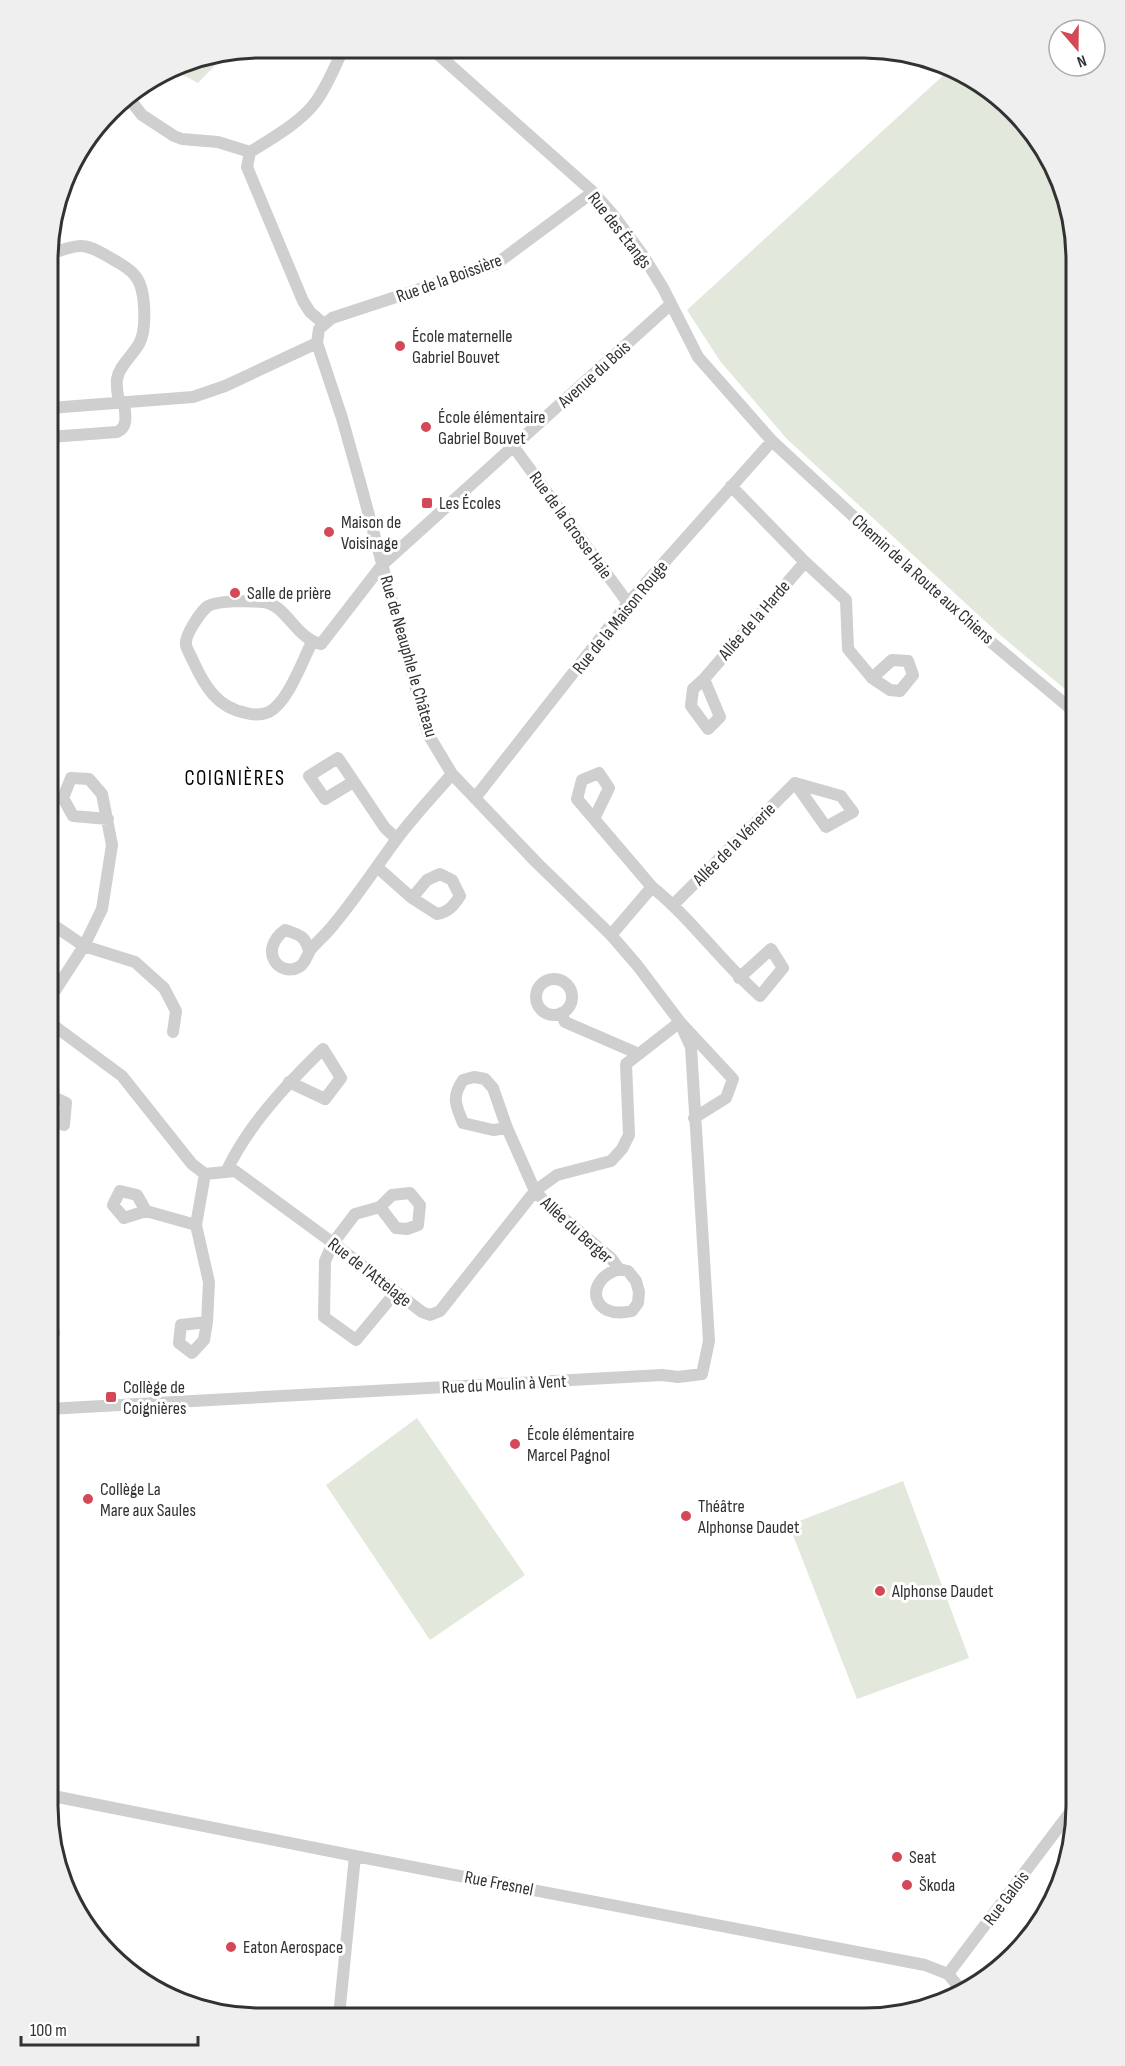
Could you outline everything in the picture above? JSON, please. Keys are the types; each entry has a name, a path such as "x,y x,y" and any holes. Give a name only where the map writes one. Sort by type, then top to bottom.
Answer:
{"street":[{"path":"133,103 142,115 174,136 189,140 218,142 250,152 274,139 312,106 338,58"},
{"name":"Rue des Étangs","path":"442,58 593,192 614,216 663,288 698,357 772,441"},
{"path":"58,407 193,397 225,386 317,343 319,329 324,324 310,312 303,301 247,167 250,152"},
{"name":"Rue de la Boissière","path":"324,324 332,318 496,264 593,192"},
{"path":"58,436 117,432 123,429 126,425 117,379 122,366 140,343 144,331 143,301 139,282 126,267 88,245 80,245 59,252"},
{"name":"Avenue du Bois","path":"312,642 321,644 328,637 383,564 671,304"},
{"name":"Rue de Neauphle le Château","path":"317,343 342,418 428,734 452,774 611,935 680,1022 733,1079 726,1098 694,1118"},
{"name":"Rue de la Maison Rouge","path":"475,798 628,603 772,441"},
{"name":"Chemin de la Route aux Chiens","path":"772,441 973,627 1066,705"},
{"name":"Rue de la Grosse Haie","path":"513,446 628,603"},
{"path":"731,486 805,562 846,600 848,649 872,678"},
{"name":"Allée de la Harde","path":"704,679 805,562"},
{"path":"266,602 283,613 312,642 289,689 278,705 268,712 254,715 235,711 217,700 203,683 185,643 203,611 209,606 218,603 266,602"},
{"path":"309,951 330,930 397,839 452,774"},
{"path":"353,782 386,828 397,839"},
{"path":"795,783 841,796 853,812 826,827 795,783"},
{"name":"Allée de la Vénerie","path":"673,905 795,783"},
{"path":"58,986 84,946 102,909 112,845 108,819"},
{"path":"594,819 651,887 673,905 739,978"},
{"path":"377,867 412,898"},
{"path":"611,935 651,887"},
{"path":"58,928 84,946 135,962 164,988 176,1011 172,1032"},
{"path":"561,1013 565,1022 639,1054"},
{"name":"Rue de l'Attelage","path":"227,1170 236,1170 395,1293 430,1315 440,1311 535,1191 556,1175 611,1161 622,1149 629,1135 626,1064 680,1022"},
{"name":"Rue du Moulin à Vent","path":"58,1408 702,1374 709,1341 691,1047 680,1022"},
{"path":"58,1029 122,1076 192,1164 205,1174 227,1170 237,1149 289,1082"},
{"path":"507,1128 493,1130 463,1123 455,1102 456,1091 463,1080 474,1077 485,1079 493,1088 507,1128 535,1191"},
{"path":"58,1099 66,1103 64,1125 58,1123"},
{"path":"205,1174 196,1225 209,1282 207,1322"},
{"name":"Allée du Berger","path":"535,1191 549,1206 611,1258 619,1269"},
{"path":"380,1207 355,1214 333,1243 326,1261 324,1317 356,1340 395,1293"},
{"path":"146,1211 196,1225"},
{"name":"Rue Fresnel","path":"58,1797 925,1965 948,1974"},
{"name":"Rue Galois","path":"948,1974 1066,1818"},
{"path":"340,2008 355,1856"},
{"path":"948,1974 957,1985"}],"shaded area":[{"path":"216,64 198,83 182,74"},
{"path":"944,75 977,92 1016,127 1033,148 1056,195 1063,221 1066,247 1066,690 999,634 787,439 720,361 687,310"},
{"path":"417,1418 525,1575 430,1640 326,1485"},
{"name":"Alphonse Daudet","path":"903,1481 969,1658 857,1699 789,1525"}],"place":[{"name":"École maternelle Gabriel Bouvet","path":"400,346"},
{"name":"École élémentaire Gabriel Bouvet","path":"426,427"},
{"name":"Les Écoles","path":"427,503"},
{"name":"Maison de Voisinage","path":"329,532"},
{"name":"Salle de prière","path":"235,593"},
{"name":"Collège de Coignières","path":"111,1397"},
{"name":"École élémentaire Marcel Pagnol","path":"515,1444"},
{"name":"Collège La Mare aux Saules","path":"88,1499"},
{"name":"Théâtre Alphonse Daudet","path":"686,1516"},
{"name":"Alphonse Daudet","path":"880,1591"},
{"name":"Seat","path":"897,1857"},
{"name":"Škoda","path":"907,1885"},
{"name":"Eaton Aerospace","path":"231,1947"}],"district":[{"name":"COIGNIÈRES","path":"235,778"}]}
